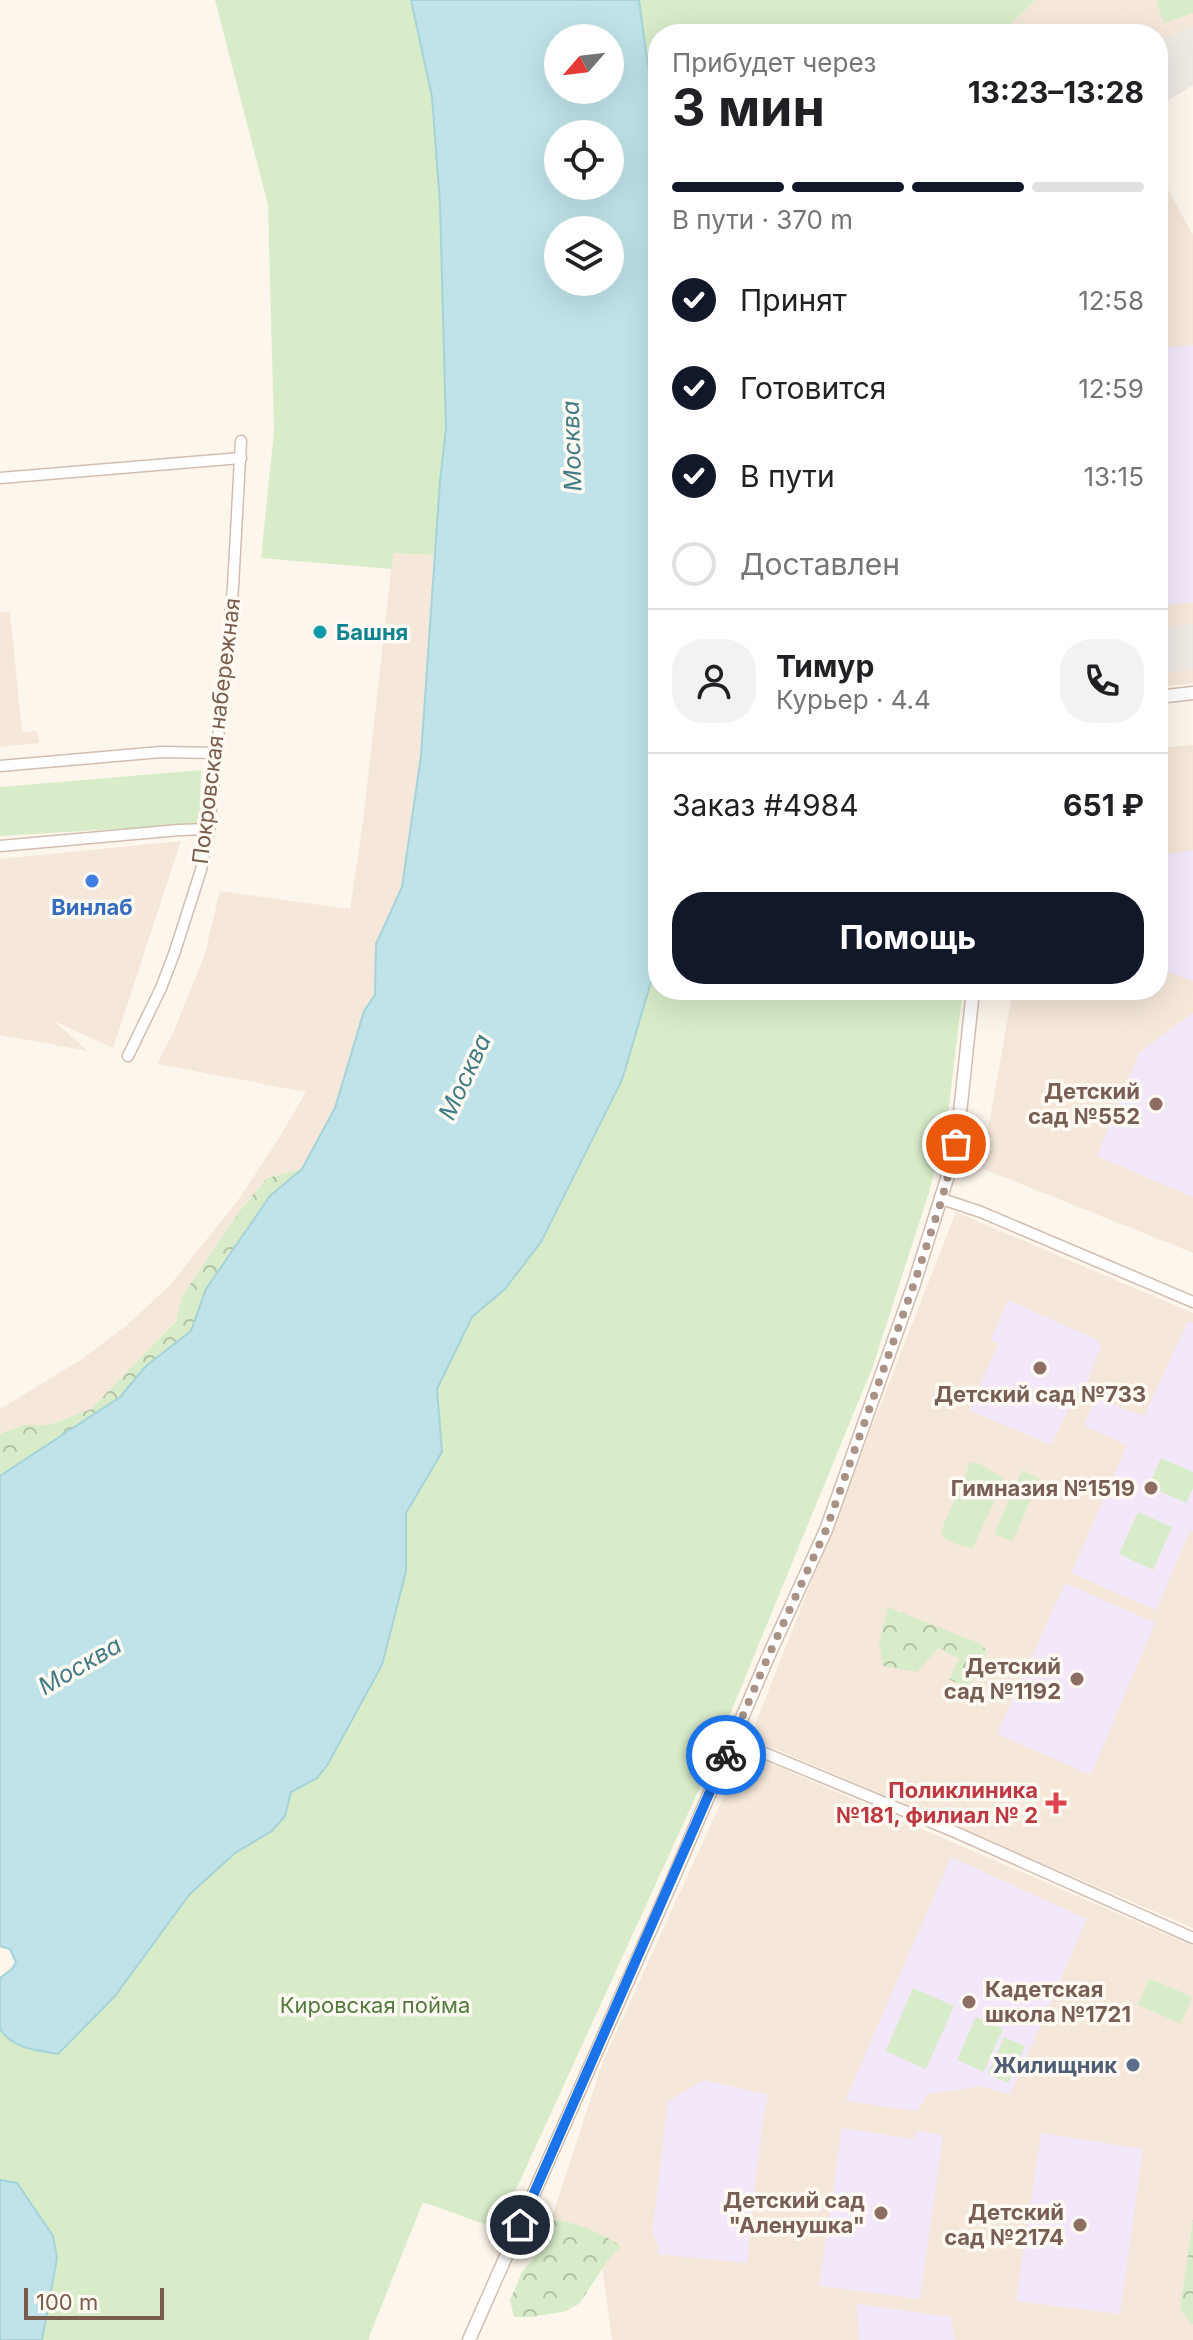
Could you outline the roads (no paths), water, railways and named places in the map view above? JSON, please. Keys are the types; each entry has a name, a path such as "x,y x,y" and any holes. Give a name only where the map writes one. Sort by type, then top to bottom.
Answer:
{"street":[{"name":"Покровская набережная","path":"128,1056 174,954 201,870 209,829 233,587 241,441"},
{"path":"0,478 241,458"},
{"path":"1168,696 1193,693"},
{"path":"0,766 161,752 216,753"},
{"path":"0,846 209,829"},
{"path":"469,2340 826,1530 942,1199 956,1144 972,1000"},
{"path":"942,1199 981,1212 1193,1302"},
{"path":"733,1740 955,1832 1193,1938"}],"water":[{"name":"Москва","path":"411,0 639,0 648,66 648,992 622,1080 541,1242 505,1289 472,1317 437,1389 442,1452 406,1513 406,1571 382,1665 328,1764 317,1778 291,1792 285,1816 272,1831 235,1853 189,1895 115,1996 58,2054 33,2050 11,2041 0,2029 0,1978 16,1962 10,1949 0,1946 0,1476 120,1397 146,1366 191,1331 206,1289 270,1196 302,1169 335,1108 364,1011 375,995 376,944 402,887 421,756 446,428 440,204 432,97"},
{"path":"0,2180 17,2183 53,2236 57,2258 42,2340 0,2340"}],"place":[{"name":"Башня","path":"320,632"},
{"name":"Винлаб","path":"92,881"},
{"name":"Детский сад №552","path":"1156,1104"},
{"name":"Детский сад №733","path":"1040,1368"},
{"name":"Гимназия №1519","path":"1151,1488"},
{"name":"Детский сад №1192","path":"1077,1679"},
{"name":"Поликлиника №181, филиал № 2","path":"1056,1803"},
{"name":"Кадетская школа №1721","path":"969,2002"},
{"name":"Жилищник","path":"1133,2065"},
{"name":"Детский сад \"Аленушка\"","path":"881,2213"},
{"name":"Детский сад №2174","path":"1080,2225"}],"park label":[{"name":"Кировская пойма","path":"375,2005"}]}
